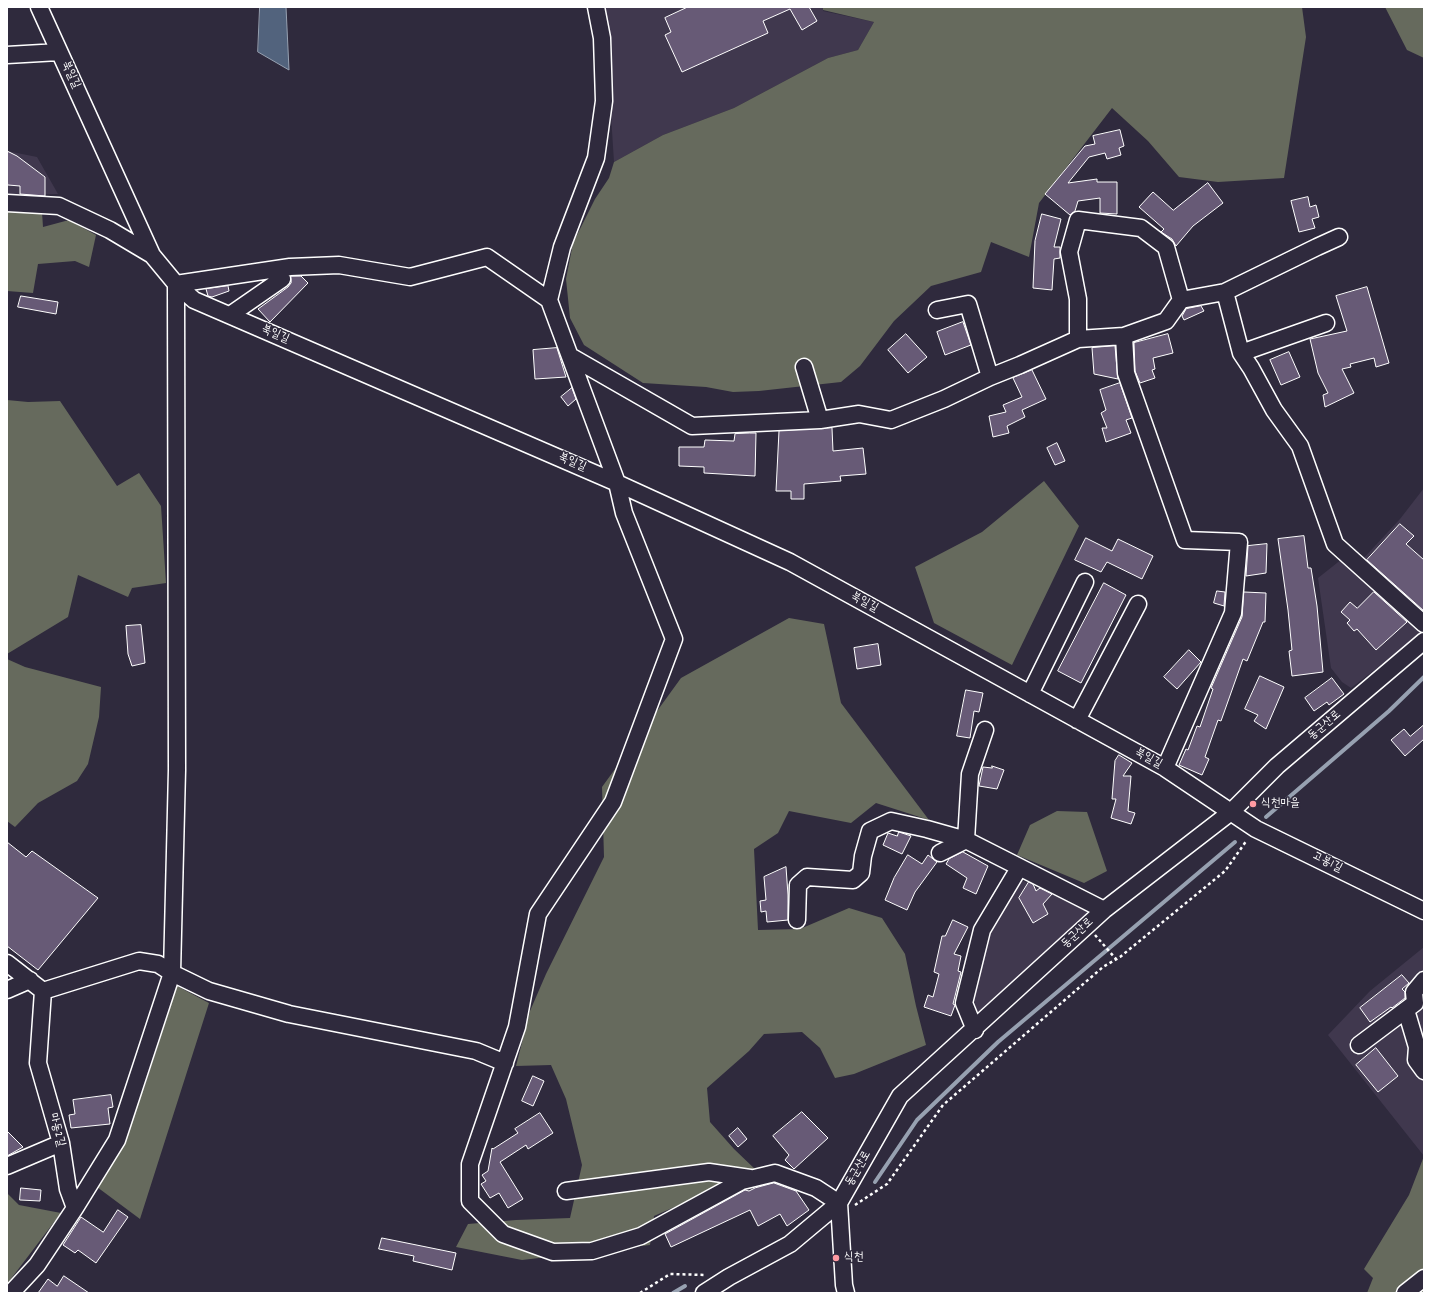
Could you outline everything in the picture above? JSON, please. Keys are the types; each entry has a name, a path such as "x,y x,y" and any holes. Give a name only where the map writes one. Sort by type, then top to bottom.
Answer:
{"street":[{"name":"북일길","path":"39,7 152,255 176,284 194,300 617,483 790,562 1165,768 1232,812"},
{"path":"596,7 602,38 604,102 596,158 562,247 549,300 617,483 624,513 674,639 613,802 538,914 516,1027 470,1164 470,1201 503,1234 553,1252 592,1251 641,1236 742,1181 774,1173 816,1188 840,1209 844,1285 846,1293"},
{"path":"7,55 59,52"},
{"path":"7,203 59,206 110,230 152,255"},
{"path":"1078,339 1078,299 1068,252 1078,220 1141,228 1166,247 1181,300"},
{"path":"570,356 692,426 820,420 859,414 891,420 944,399 990,377 1078,339 1124,336 1166,321 1181,300 1225,292 1316,246 1339,237"},
{"path":"11,1293 37,1265 75,1208 117,1140 172,973 177,770 176,284 290,268 339,265 410,277 487,257 549,300"},
{"path":"230,315 282,279"},
{"path":"1225,292 1241,353 1274,410 1300,446 1335,544 1424,624"},
{"path":"937,310 968,304 990,377"},
{"path":"1241,353 1326,323"},
{"path":"1124,336 1126,373 1185,540 1239,542 1233,613 1165,768"},
{"path":"804,367 820,420"},
{"path":"1030,694 1085,582"},
{"path":"1077,720 1138,604"},
{"name":"동군산로","path":"840,1209 900,1096 975,1030 1104,910 1232,812 1278,766 1424,641"},
{"path":"966,840 970,774 985,730"},
{"name":"고봉1길","path":"1232,812 1256,829 1424,911"},
{"path":"797,920 798,885 807,877 853,880 862,873 863,856 870,832 891,821 927,828 966,840 1104,910"},
{"path":"940,853 966,840"},
{"path":"975,1030 964,1003 982,930 1019,868"},
{"path":"7,963 44,991 139,961 158,964 172,973 209,991 289,1014 476,1051 505,1063"},
{"path":"7,990 30,980"},
{"path":"1359,1045 1415,1003 1414,992 1424,980"},
{"name":"마동2길","path":"44,991 38,1063 61,1143 68,1189 75,1208"},
{"path":"1406,1010 1417,1047 1416,1060 1424,1071"},
{"path":"7,1166 61,1143"},
{"path":"566,1191 709,1172 754,1178"},
{"path":"704,1293 729,1277 790,1244 840,1209"},
{"path":"1405,1293 1424,1278"}],"path":[{"path":"840,1209 887,1184 943,1105 1103,967 1116,959 1225,871 1256,829"},
{"path":"1105,946 1116,959"},
{"path":"640,1293 670,1274 729,1277"}],"shaded area":[{"path":"604,7 823,7 823,11 874,22 858,50 828,58 734,108 663,135 614,162"},
{"path":"823,7 1302,7 1306,37 1284,178 1218,182 1179,177 1148,141 1112,108 1039,203 1029,257 991,242 981,272 931,286 894,321 860,366 841,382 759,391 733,392 706,387 643,383 584,345 570,318 566,279 573,243 595,199 609,178 614,162 663,135 734,108 828,58 858,50 874,22 823,10"},
{"path":"1385,7 1424,7 1424,58 1407,50"},
{"path":"7,151 37,157 58,194 7,195"},
{"path":"7,211 42,212 43,227 69,220 96,235 89,267 75,261 38,264 33,293 7,291"},
{"path":"7,400 28,402 60,401 117,486 139,473 161,506 166,583 132,588 128,597 78,575 68,617 7,654"},
{"path":"1044,481 1079,526 1012,665 934,623 915,567 982,532"},
{"path":"1424,488 1424,632 1351,688 1342,682 1331,668 1318,578 1342,559 1362,560 1400,519"},
{"path":"789,618 824,624 841,703 929,820 876,803 851,823 789,811 778,833 754,849 758,930 800,929 849,908 882,918 905,954 926,1045 854,1074 835,1078 820,1048 802,1032 764,1034 749,1051 707,1088 710,1122 734,1149 757,1171 654,1216 650,1245 522,1260 456,1247 468,1224 570,1218 582,1165 566,1099 551,1065 516,1066 530,1011 546,974 604,857 602,787 681,678"},
{"path":"7,659 25,667 101,687 99,717 88,764 77,781 38,803 15,827 7,821"},
{"path":"1057,811 1087,812 1107,871 1084,883 1017,855 1030,825"},
{"path":"1021,880 1092,912 978,1014 974,1000 992,926"},
{"path":"1424,947 1424,1156 1328,1035 1370,991"},
{"path":"177,986 209,1003 140,1219 97,1187 144,1088"},
{"path":"1424,1156 1424,1293 1367,1293 1373,1278 1364,1269 1409,1195"},
{"path":"7,1193 19,1205 61,1213 7,1284"}],"water":[{"path":"260,7 286,7 289,70 258,52"}],"building":[{"path":"688,7 809,7 817,21 802,30 790,9 763,21 768,33 682,72 665,35 671,32 665,18"},
{"path":"1120,130 1124,146 1119,148 1121,155 1107,159 1105,153 1089,157 1068,183 1097,179 1097,182 1117,182 1117,214 1100,213 1100,198 1078,201 1075,211 1070,215 1045,194 1085,146 1095,144 1093,136"},
{"path":"7,151 17,156 45,177 45,196 20,194 20,186 8,185"},
{"path":"1208,183 1223,203 1193,226 1176,246 1172,239 1161,232 1164,229 1139,207 1153,192 1173,210"},
{"path":"1308,197 1310,207 1316,205 1319,217 1312,219 1315,228 1299,232 1291,201"},
{"path":"1042,214 1061,219 1054,247 1060,247 1060,258 1054,259 1052,290 1033,288 1035,241"},
{"path":"291,276 301,276 308,283 270,322 258,309 288,287 291,283"},
{"path":"228,286 229,291 212,297 208,296 206,289"},
{"path":"1367,287 1389,363 1376,367 1374,358 1350,364 1351,367 1342,369 1354,393 1325,407 1323,395 1328,393 1318,373 1310,339 1347,331 1336,296"},
{"path":"21,296 58,302 56,314 18,307"},
{"path":"1201,306 1204,311 1184,320 1182,316 1186,309"},
{"path":"963,322 971,345 945,355 937,332"},
{"path":"906,334 927,357 908,373 888,350"},
{"path":"1168,334 1173,353 1153,358 1155,369 1152,370 1155,378 1140,383 1135,371 1134,343"},
{"path":"1115,346 1118,379 1094,374 1092,348"},
{"path":"557,348 566,377 535,379 533,350"},
{"path":"1289,352 1300,377 1281,385 1270,360"},
{"path":"1032,370 1046,399 1022,410 1025,417 1007,426 1009,433 993,437 989,416 1006,412 1003,405 1022,397 1013,378"},
{"path":"1120,383 1132,418 1126,420 1131,433 1106,442 1102,428 1107,428 1101,413 1106,410 1100,390"},
{"path":"572,388 576,399 568,406 561,397"},
{"path":"832,428 833,451 863,448 866,474 840,476 841,481 804,484 804,499 791,499 791,491 776,491 779,431"},
{"path":"756,433 755,476 704,473 704,467 679,466 679,447 704,447 705,440 734,441 735,434"},
{"path":"1057,443 1065,461 1055,465 1047,448"},
{"path":"1400,524 1414,536 1406,544 1424,560 1424,611 1367,560"},
{"path":"1304,536 1308,568 1311,568 1317,606 1323,672 1292,676 1289,651 1292,650 1288,610 1278,539"},
{"path":"1086,538 1112,551 1118,539 1153,556 1142,579 1107,562 1101,572 1075,560"},
{"path":"1267,544 1266,573 1246,576 1248,546"},
{"path":"1104,583 1126,595 1081,683 1058,671"},
{"path":"1217,591 1225,592 1224,606 1214,603"},
{"path":"1244,592 1266,593 1265,622 1263,622 1247,661 1243,659 1221,721 1218,720 1205,757 1209,759 1202,775 1179,765 1186,749 1188,750 1197,726 1200,727 1213,689 1211,688 1242,617"},
{"path":"1374,592 1407,622 1376,650 1357,629 1354,631 1347,623 1350,620 1341,612 1350,602 1357,608"},
{"path":"141,625 145,663 132,666 128,654 126,626"},
{"path":"878,644 881,665 857,669 854,648"},
{"path":"1189,650 1201,662 1177,689 1164,677"},
{"path":"1260,676 1284,687 1266,729 1254,721 1258,715 1245,709"},
{"path":"1332,678 1344,694 1329,705 1327,702 1314,711 1305,698"},
{"path":"966,690 983,693 979,712 974,711 970,738 957,736"},
{"path":"1424,725 1424,739 1405,756 1391,740 1404,729 1410,736"},
{"path":"1119,755 1132,763 1123,776 1131,776 1128,811 1135,813 1131,824 1111,818 1116,799 1112,799 1115,761"},
{"path":"992,766 1004,770 997,789 979,786 983,767 992,768"},
{"path":"899,832 911,836 902,854 883,845 888,833 897,836"},
{"path":"7,842 26,857 32,851 98,898 38,970 7,946"},
{"path":"963,852 988,866 976,894 963,888 967,878 946,864 949,859"},
{"path":"908,855 922,864 928,855 937,862 915,892 907,910 885,900 894,878"},
{"path":"786,867 788,920 767,922 766,911 761,912 760,901 766,900 764,877"},
{"path":"1029,882 1033,884 1036,891 1040,888 1052,894 1043,904 1048,914 1033,923 1019,898"},
{"path":"953,920 968,927 954,954 961,956 958,971 961,972 953,1004 955,1005 951,1016 924,1007 928,995 933,997 939,974 934,972 942,936 945,936"},
{"path":"1402,975 1409,983 1402,989 1405,992 1405,998 1370,1022 1360,1008"},
{"path":"1376,1048 1398,1076 1378,1092 1356,1065"},
{"path":"533,1076 544,1081 533,1106 522,1101"},
{"path":"111,1095 113,1107 108,1108 110,1124 71,1128 69,1115 75,1114 73,1100"},
{"path":"802,1112 828,1138 794,1169 785,1160 789,1155 773,1136"},
{"path":"540,1113 553,1133 528,1149 526,1145 500,1162 523,1199 508,1208 499,1193 490,1198 481,1184 486,1181 482,1175 488,1171 492,1148 493,1149 518,1133 515,1129"},
{"path":"738,1128 747,1139 738,1147 729,1136"},
{"path":"7,1131 23,1147 7,1156"},
{"path":"774,1183 796,1191 809,1210 787,1226 780,1214 758,1226 750,1210 671,1247 665,1234 745,1190 749,1191"},
{"path":"21,1188 41,1190 40,1201 20,1200"},
{"path":"118,1210 128,1217 96,1263 78,1250 75,1253 63,1245 81,1217 103,1232"},
{"path":"382,1238 456,1253 452,1270 413,1261 414,1256 379,1249"},
{"path":"64,1276 89,1293 38,1293 48,1279 57,1286"}],"waterway":[{"path":"1266,817 1389,711 1424,677"},
{"path":"875,1182 917,1120 998,1042 1235,842"},
{"path":"673,1293 685,1286"}],"place":[{"name":"식천마을","path":"1253,804"},
{"name":"식천","path":"836,1258"}]}
